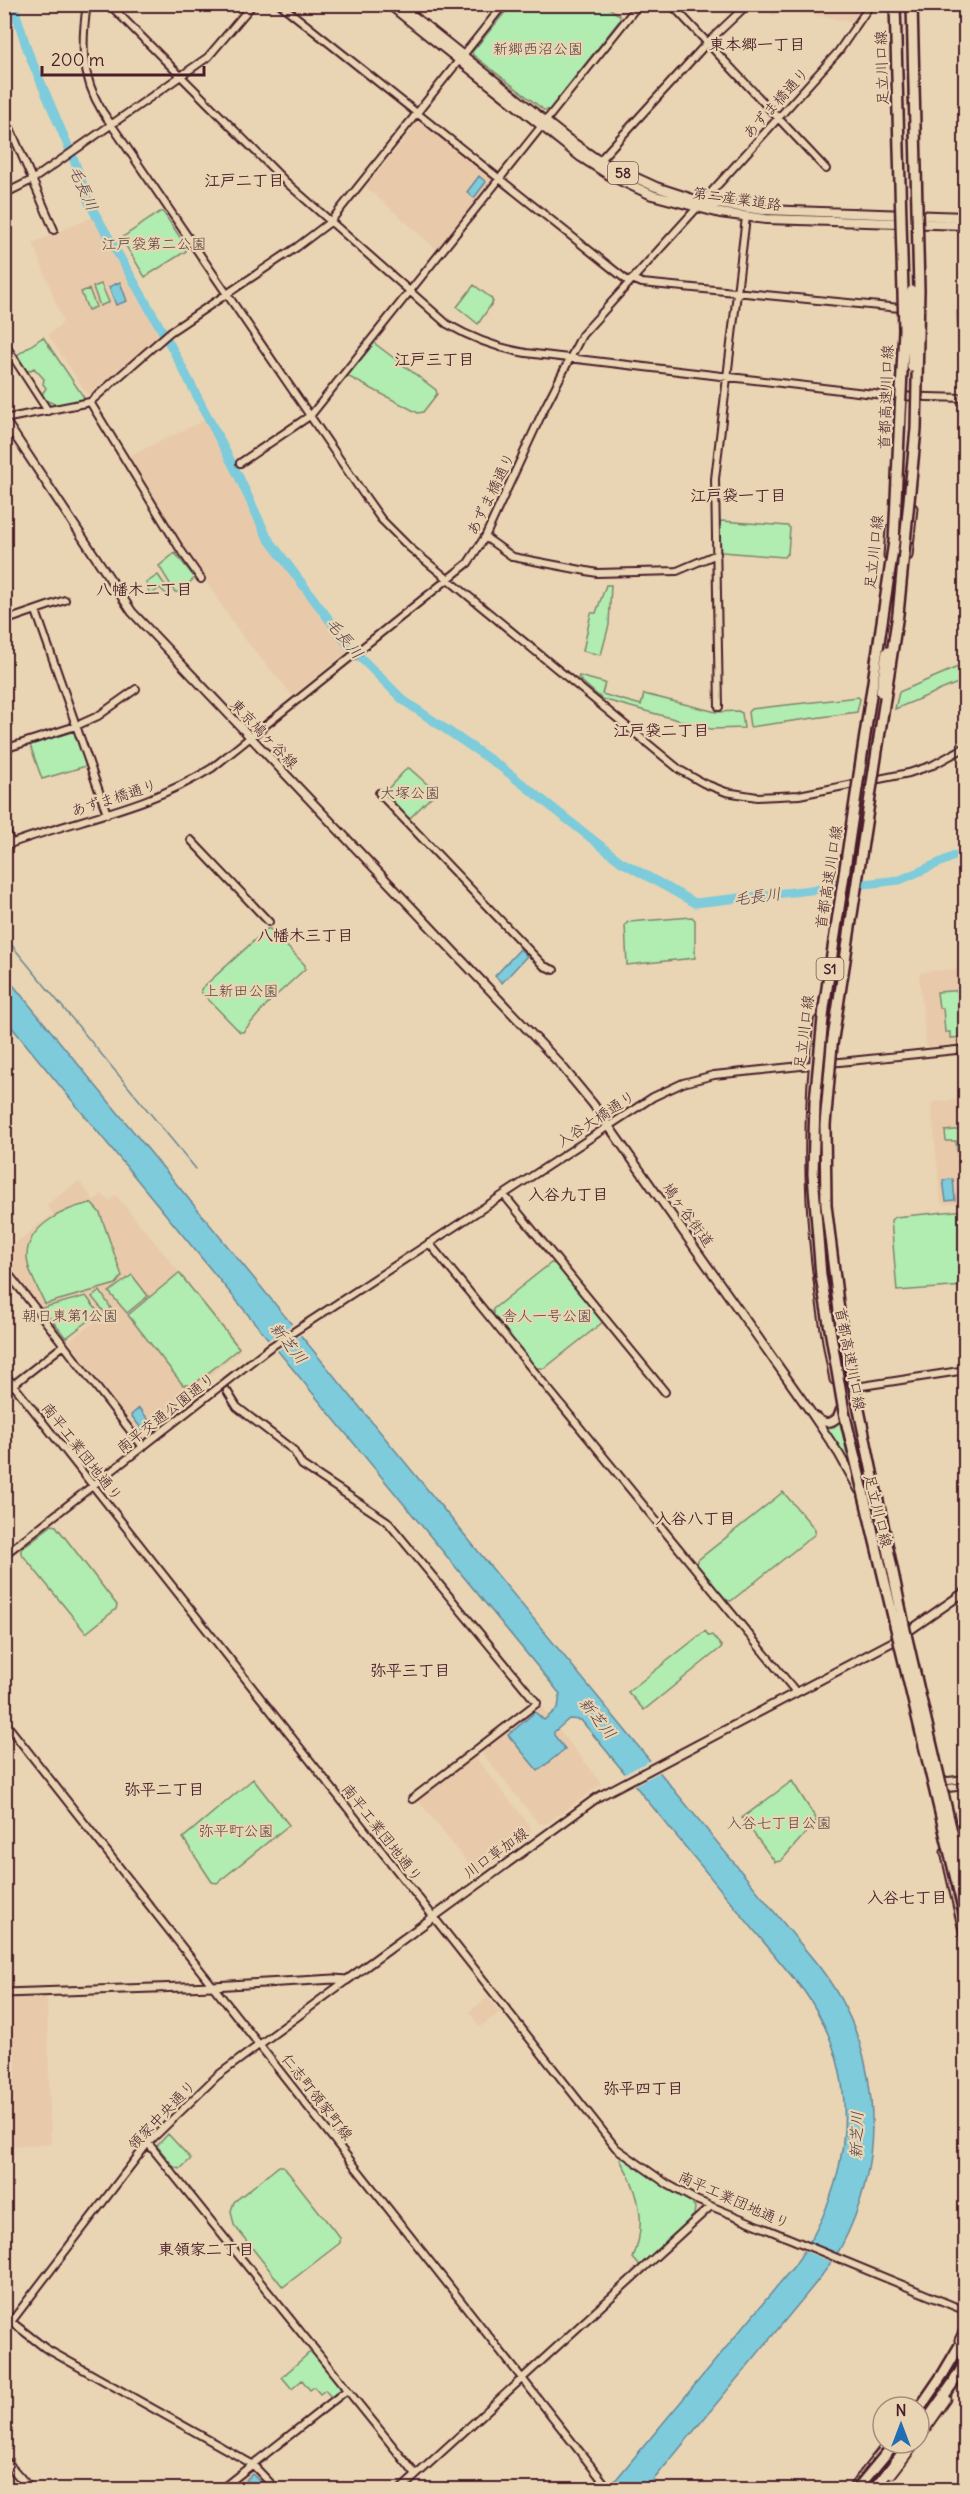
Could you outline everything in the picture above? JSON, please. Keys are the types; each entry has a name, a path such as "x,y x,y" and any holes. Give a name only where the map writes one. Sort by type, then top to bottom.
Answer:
{"highway":[{"name":"首都高速川口線","path":"894,4 904,329 903,395 894,542 818,1058 813,1136 816,1232 825,1311 844,1412 966,1920"},
{"path":"901,4 906,90"},
{"path":"859,864 905,512 912,390 906,90 907,4"},
{"name":"首都高速川口線","path":"914,4 919,290 916,429 907,542 897,624 832,1045 825,1170 827,1230 840,1319 905,1630 966,1892"},
{"path":"894,542 899,514 910,291"},
{"path":"832,952 817,1136 820,1225 831,1321 874,1511 894,1559"},
{"path":"827,1230 829,1275 835,1320 874,1511 878,1564"},
{"path":"927,2395 948,2367 966,2335"},
{"path":"931,2414 966,2361"},
{"path":"857,2490 885,2455"},
{"path":"879,2488 902,2455"},
{"path":"857,2490 868,2469"}],"main road":[{"name":"第二産業道路","path":"389,4 462,58"},
{"name":"第二産業道路","path":"398,4 581,157 609,175 652,195 746,217 909,220 966,217"},
{"name":"足立川口線","path":"894,4 920,397 915,487 904,591 877,780 845,975 834,1062 828,1141 830,1220 840,1300 856,1387 909,1630 966,1871"},
{"name":"足立川口線","path":"914,4 909,220 900,308 899,396 888,551 813,1064 809,1161 811,1223 820,1302 840,1410 966,1944"},
{"name":"第二産業道路","path":"543,124 599,161 699,205 966,225"},
{"name":"東京鳩ヶ谷線","path":"4,419 132,612 538,1041"},
{"name":"鳩ヶ谷街道","path":"538,1041 560,1064 609,1125 810,1410 839,1454 859,1491"},
{"path":"810,1410 826,1423 837,1418 840,1410"},
{"name":"川口草加線","path":"347,1980 573,1814 617,1786 896,1640 966,1591"},
{"path":"4,1993 213,1986 321,1979 347,1980"},
{"path":"925,2395 966,2326"},
{"path":"931,2421 966,2369"},
{"path":"851,2490 879,2455"},
{"path":"879,2488 906,2455"},
{"path":"4,2458 31,2490"}],"street":[{"path":"87,4 82,41 86,75 94,98 381,519 410,548 681,770 703,783 726,792 757,797 799,795 909,773 933,765 966,747"},
{"path":"109,4 287,183 447,324 474,339 503,349 569,358 899,396 966,398"},
{"path":"4,194 32,180 182,76 213,52 253,4"},
{"path":"280,4 631,280 737,293 900,308"},
{"path":"4,419 90,402 170,332 330,222 504,4"},
{"path":"240,463 311,416 639,4"},
{"path":"671,4 826,170"},
{"path":"599,161 707,43 748,4"},
{"name":"あずま橋通り","path":"8,845 149,801 182,786 212,768 468,563 485,537 582,335 847,41 871,4"},
{"path":"4,114 54,230"},
{"path":"719,707 715,479 746,217"},
{"path":"4,343 48,411"},
{"path":"90,402 180,549 201,579"},
{"path":"485,537 513,557 597,573 677,571 717,554"},
{"path":"4,621 65,600"},
{"path":"36,611 107,814"},
{"path":"4,748 76,726 98,716 136,689"},
{"path":"379,794 544,966 554,970"},
{"path":"4,824 8,845"},
{"path":"191,840 269,922"},
{"name":"入谷大橋通り","path":"286,1336 660,1093 699,1078 729,1073 966,1049"},
{"path":"504,1195 665,1392"},
{"path":"429,1243 796,1692"},
{"path":"4,1268 143,1447"},
{"name":"南平交通公園通り","path":"4,1555 286,1336"},
{"path":"4,1392 64,1345"},
{"path":"856,1387 966,1370"},
{"name":"南平工業団地通り","path":"4,1373 610,2141 623,2154 660,2179 711,2206 966,2311"},
{"path":"227,1391 237,1407 293,1450 302,1465 387,1521 537,1703 412,1799"},
{"name":"仁志町領家町線","path":"4,1721 610,2490"},
{"path":"930,1788 938,1790 945,1784 966,1779"},
{"path":"945,1784 966,1786"},
{"path":"321,1979 326,1985 328,1994"},
{"name":"領家中央通り","path":"4,2327 148,2143 217,2076 347,1980"},
{"path":"148,2143 416,2475"},
{"path":"400,2490 711,2206"},
{"path":"4,2316 45,2348 252,2464 277,2490"},
{"path":"220,2490 346,2390"}],"shaded area":[{"path":"758,5 863,5 853,22 782,9 773,16 765,7 762,9"},
{"path":"417,123 421,123 493,179 493,182 440,247 435,248 366,187"},
{"path":"93,217 160,335 88,395 48,335 63,322 33,243"},
{"path":"205,420 264,540 348,651 293,696 242,636 189,556 129,456"},
{"path":"965,968 965,1043 929,1047 926,1045 919,975 921,972"},
{"path":"965,1100 965,1203 944,1205 941,1203 931,1105 934,1102"},
{"path":"79,1181 94,1200 102,1194 109,1201 116,1195 240,1346 240,1351 186,1395 182,1407 143,1437 68,1341 99,1319 103,1321 107,1318 86,1294 41,1307 5,1259 5,1251 53,1214 46,1205"},
{"path":"540,1705 602,1784 546,1824 538,1823 482,1753"},
{"path":"472,1757 476,1758 531,1827 530,1836 477,1875 418,1800"},
{"path":"44,1996 47,1999 51,2145 5,2146 5,1997"},
{"path":"489,1999 500,2012 480,2027 469,2012"},
{"path":"250,2470 273,2489 226,2490"}],"green space":[{"name":"新郷西沼公園","path":"511,5 605,5 620,16 620,20 549,110 544,110 473,55 472,52"},
{"name":"江戸袋第二公園","path":"163,212 186,246 186,251 145,277 123,241 123,237"},
{"path":"101,284 109,302 100,306 93,287"},
{"path":"474,285 493,302 478,324 457,307"},
{"path":"89,289 96,307 88,310 81,292"},
{"path":"962,310 963,360 959,362 957,311"},
{"path":"43,337 84,399 61,405 45,400 41,396 46,388 43,384 44,379 34,368 27,372 16,356"},
{"path":"374,343 436,390 437,394 423,412 418,413 349,377 348,375"},
{"path":"722,521 788,526 790,528 788,553 784,557 722,552 719,549 719,523"},
{"path":"175,553 195,578 178,592 175,592 159,566"},
{"path":"158,575 169,591 166,594 160,588 150,595 146,583"},
{"path":"606,585 611,585 609,625 601,655 583,651 591,613 596,613"},
{"path":"965,664 965,680 895,709 899,692"},
{"path":"579,676 605,683 602,694 641,705 644,694 716,712 738,711 742,713 744,728 711,729 602,699 578,678"},
{"path":"858,697 860,699 857,712 750,727 748,712 751,709"},
{"path":"74,730 86,766 42,779 30,745"},
{"name":"大塚公園","path":"407,768 436,792 409,819 385,795 385,792"},
{"path":"692,917 695,920 695,958 627,965 625,925 628,922"},
{"name":"上新田公園","path":"267,929 270,929 305,965 305,969 269,1002 243,1032 240,1032 201,992 201,989"},
{"path":"965,990 965,1037 950,1038 950,1032 945,1032 943,1008 939,1008 937,992"},
{"path":"965,1129 966,1194 964,1194 962,1174 959,1173 956,1141 946,1141 945,1131"},
{"path":"91,1203 100,1213 122,1276 116,1284 45,1304 29,1268 27,1256 33,1235 60,1214"},
{"path":"965,1210 965,1286 897,1291 891,1220 895,1217"},
{"name":"舎人一号公園","path":"551,1263 556,1264 603,1322 545,1368 536,1368 493,1314 493,1309"},
{"path":"179,1273 239,1348 193,1385 183,1385 128,1315"},
{"path":"132,1275 148,1296 127,1313 109,1292"},
{"path":"100,1291 111,1308 105,1313 92,1297"},
{"name":"朝日東第1公園","path":"86,1296 99,1313 66,1338 42,1308"},
{"path":"839,1423 850,1466 825,1428 834,1427"},
{"path":"783,1492 815,1529 815,1534 731,1601 726,1600 697,1565 698,1560"},
{"path":"52,1525 56,1526 117,1605 116,1609 86,1633 21,1553 21,1549"},
{"path":"705,1631 709,1636 712,1635 722,1647 644,1710 628,1692"},
{"name":"弥平町公園","path":"253,1779 289,1825 217,1883 212,1882 183,1838"},
{"name":"入谷七丁目公園","path":"792,1781 817,1820 781,1861 775,1862 742,1818"},
{"path":"168,2134 191,2159 180,2169 174,2167 157,2146"},
{"path":"623,2158 691,2202 695,2207 694,2215 640,2266 633,2258 640,2233 639,2208 632,2183 620,2160"},
{"path":"279,2166 283,2166 340,2238 340,2243 283,2287 234,2225 231,2211 234,2202"},
{"path":"309,2353 313,2353 340,2387 340,2390 331,2397 325,2390 320,2394 314,2387 310,2390 302,2380 292,2389 282,2377"}],"water":[{"path":"479,176 486,182 474,198 467,192"},
{"path":"120,282 127,301 116,305 109,287"},
{"path":"520,949 527,956 502,983 495,976"},
{"name":"新芝川","path":"4,974 813,1959 836,1991 853,2025 865,2061 871,2098 872,2136 867,2174 857,2211 841,2247 820,2278 646,2489 608,2489 794,2266 814,2234 829,2201 839,2166 844,2130 843,2094 836,2059 824,2024 804,1991 581,1720 569,1719 554,1732 565,1749 538,1771 508,1735 535,1712 544,1720 558,1708 560,1694 5,1019"},
{"path":"953,1179 955,1200 946,1201 943,1180"},
{"path":"139,1408 152,1424 143,1431 131,1415"},
{"path":"252,2474 266,2489 256,2489 246,2480"}],"pier":[{"path":"295,1322 304,1333 274,1353 265,1342"},
{"path":"653,1759 662,1771 631,1787 622,1775"},
{"path":"807,2241 840,2254 834,2263 802,2250"}],"waterway":[{"name":"毛長川","path":"13,4 28,52 74,160 89,203 172,348 239,477 267,537 349,646 403,700 501,767 620,861 695,903 900,880 966,851"},
{"path":"4,936 196,1169"}],"district":[{"name":"東本郷一丁目","path":"757,44"},
{"name":"江戸二丁目","path":"244,180"},
{"name":"江戸三丁目","path":"434,359"},
{"name":"江戸袋一丁目","path":"738,495"},
{"name":"八幡木二丁目","path":"144,589"},
{"name":"江戸袋二丁目","path":"661,730"},
{"name":"八幡木三丁目","path":"305,935"},
{"name":"入谷九丁目","path":"568,1194"},
{"name":"入谷八丁目","path":"695,1518"},
{"name":"弥平三丁目","path":"410,1670"},
{"name":"弥平二丁目","path":"164,1789"},
{"name":"入谷七丁目","path":"907,1897"},
{"name":"弥平四丁目","path":"643,2088"},
{"name":"東領家二丁目","path":"206,2249"}]}
